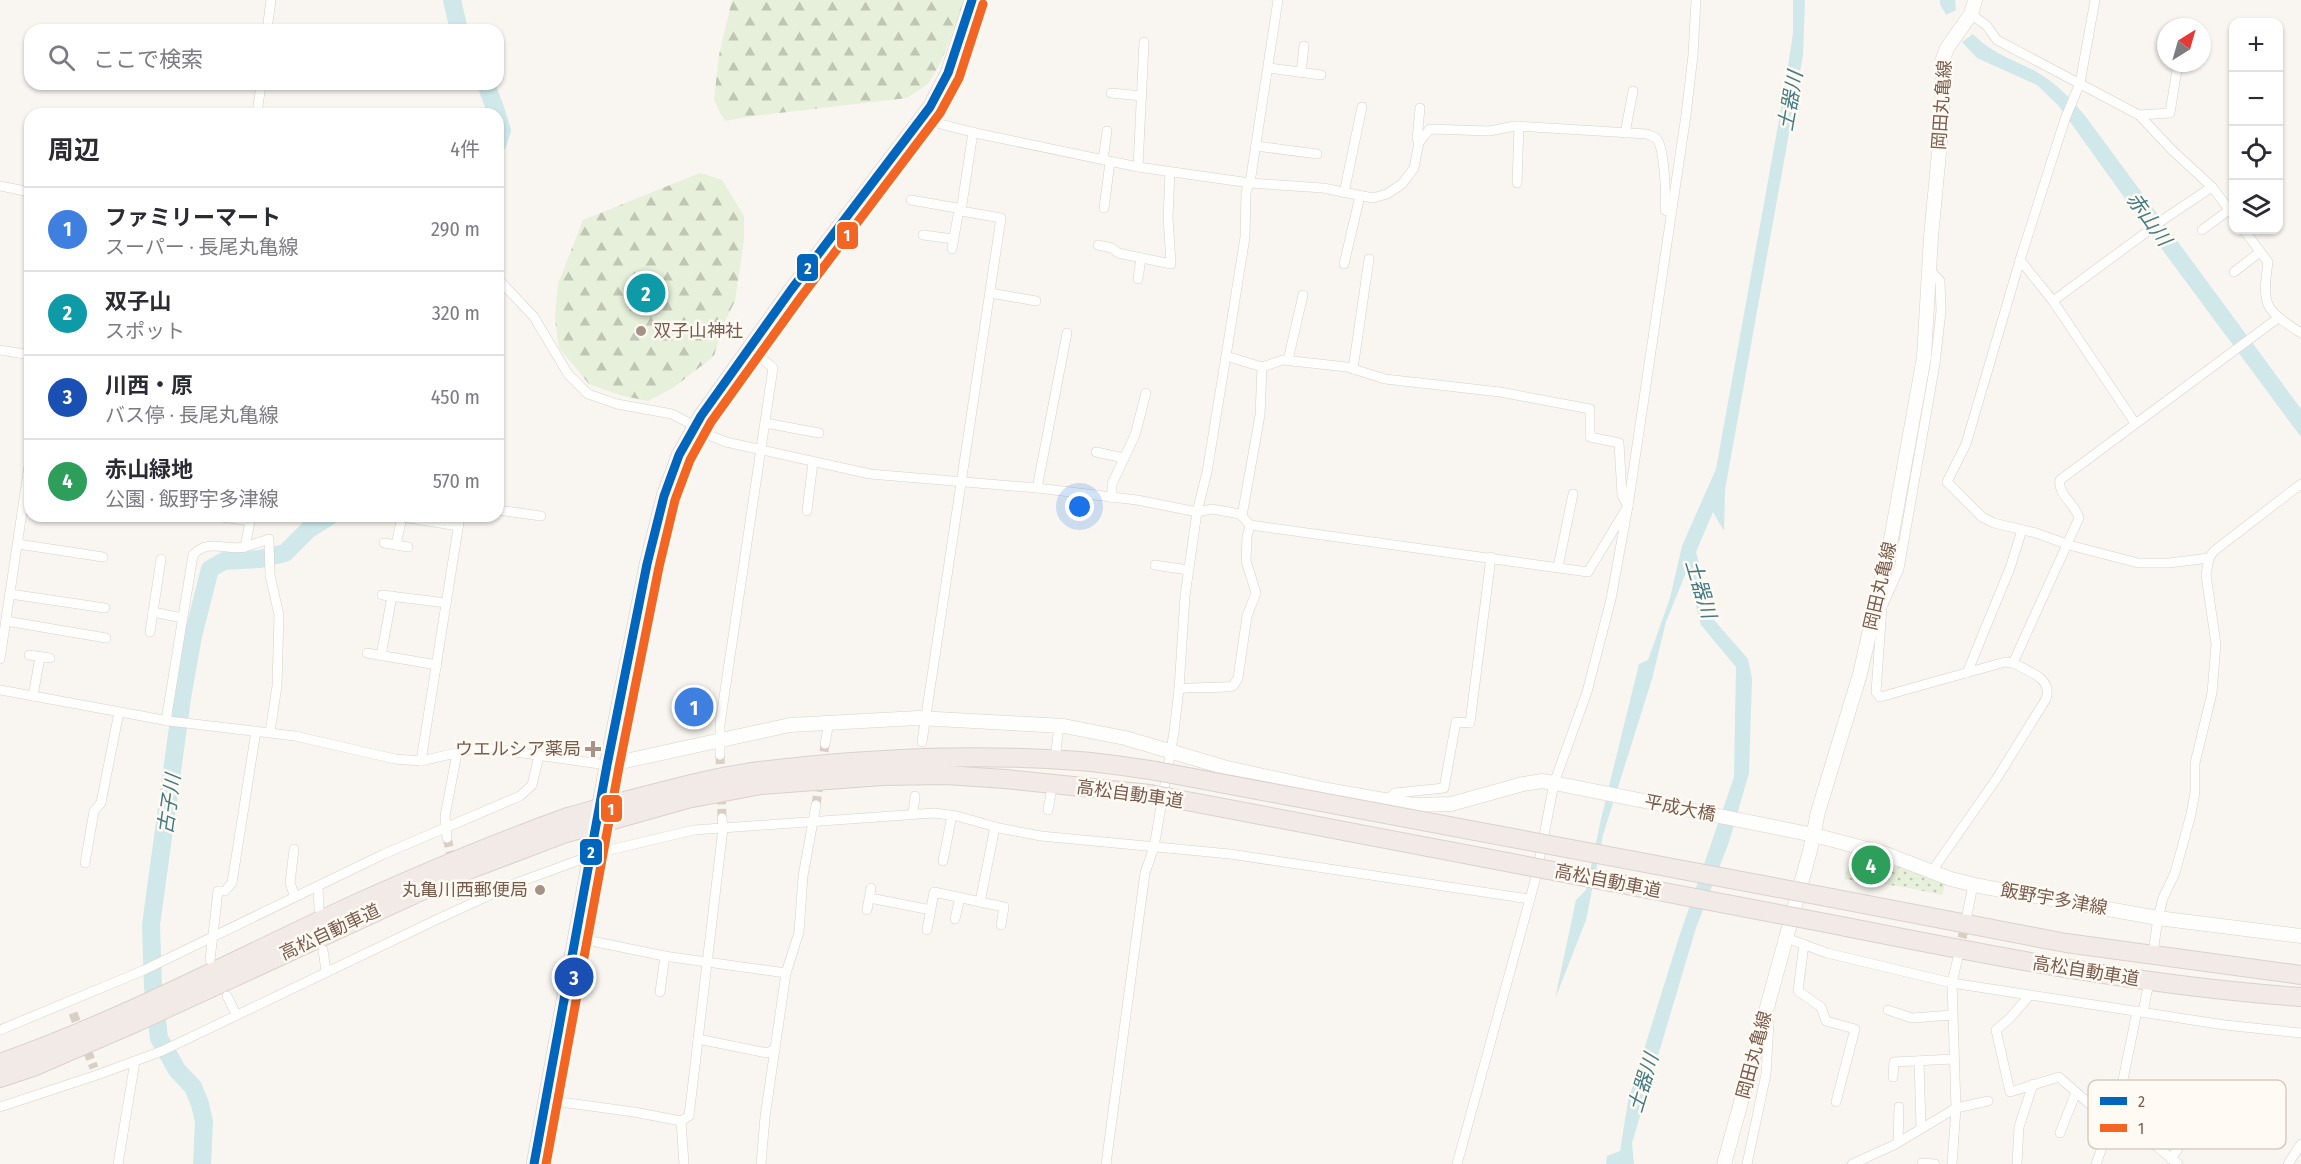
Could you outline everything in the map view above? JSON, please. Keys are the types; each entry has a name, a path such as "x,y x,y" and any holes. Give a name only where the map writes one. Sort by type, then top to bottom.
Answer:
{"highway":[{"name":"高松自動車道","path":"0,1078 33,1067 174,999 363,901 513,837 617,811 683,786 758,771 882,759 1068,760 1156,771 2066,943 2301,975"},
{"name":"高松自動車道","path":"617,811 761,785 882,776 946,775 1150,794 2061,969 2221,992 2301,998"},
{"name":"高松自動車道","path":"0,1063 135,1016"}],"main road":[{"path":"534,1164 607,765 647,564 664,496 679,455 695,426 791,290 921,119 948,73 972,0"},
{"name":"岡田丸亀線","path":"1724,1164 1814,835 1818,812 1879,605 1924,357 1942,121 1943,59 1947,48 1973,7"},
{"name":"平成大橋","path":"607,765 790,725 925,718 1059,726 1125,738 1227,768 1413,805 1451,804 1542,781 1814,835"},
{"name":"飯野宇多津線","path":"1814,835 1886,854 1973,885 2158,918 2301,936"}],"street":[{"path":"268,24 272,0"},
{"path":"1106,1164 1144,873 1154,847 1179,689 1188,570 1197,512 1207,472 1245,237 1246,192 1250,183 1278,0"},
{"path":"1456,1164 1611,599 1628,506 1686,115 1696,0"},
{"path":"2095,0 2080,83 2065,119 2020,260 1966,444 1947,482 1982,517 1994,523 2069,545 2138,563 2169,563 2209,558"},
{"path":"1973,7 1997,40 2127,106 2139,115 2212,188 2229,210"},
{"path":"1138,167 1144,42"},
{"path":"1301,73 1304,46"},
{"path":"1269,68 1321,75"},
{"path":"2139,115 2170,113 2177,72"},
{"path":"258,108 260,90"},
{"path":"1625,133 1633,91"},
{"path":"1111,93 1142,96"},
{"path":"1344,193 1362,107"},
{"path":"921,119 1138,167 1250,183 1323,188 1373,198 1387,195 1402,184 1414,168 1419,142 1417,139 1420,108"},
{"path":"1419,142 1430,129 1489,131 1519,126 1647,134 1655,137 1659,144 1662,156 1665,210 1670,212"},
{"path":"1517,183 1519,126"},
{"path":"1104,208 1107,131"},
{"path":"923,235 953,244 958,215 962,210 973,132"},
{"path":"1256,146 1317,154"},
{"path":"1098,245 1113,248 1118,253 1172,264 1168,218 1170,172"},
{"path":"0,186 24,191"},
{"path":"2053,301 2167,217 2212,188"},
{"path":"1344,264 1360,196"},
{"path":"911,200 1001,218 922,742"},
{"path":"2202,230 2229,214"},
{"path":"2247,234 2268,262 2264,293 2266,303 2278,318 2301,333"},
{"path":"2234,272 2260,252"},
{"path":"1138,279 1141,258"},
{"path":"1353,369 1370,259"},
{"path":"2020,260 2053,301 2136,423"},
{"path":"504,287 534,317 568,374 588,394 617,404 672,414 695,426 701,432 726,442 870,474 1037,488 1137,500 1197,512 1212,509 1242,516 1251,525 1588,572 1628,506"},
{"path":"990,293 1036,301"},
{"path":"1288,360 1303,295"},
{"path":"2013,663 2069,545 2079,518 2078,512 2060,489 2060,480 2278,318"},
{"path":"1037,488 1067,333"},
{"path":"720,755 720,739 773,368 750,348"},
{"path":"0,350 24,354"},
{"path":"1226,356 1262,367 1288,360 1353,369 1385,379 1500,392 1590,409 1590,437 1620,443 1622,495 1628,506"},
{"path":"1242,516 1260,415 1262,367"},
{"path":"1112,498 1112,484 1135,435 1146,393"},
{"path":"765,423 819,434"},
{"path":"1096,452 1124,458"},
{"path":"807,511 813,462"},
{"path":"2154,946 2163,898 2175,873 2191,814 2195,792 2195,763 2212,693 2216,644 2206,575 2209,558 2214,551 2301,484"},
{"path":"1558,567 1573,494"},
{"path":"0,659 24,502"},
{"path":"504,511 541,516"},
{"path":"245,547 249,522"},
{"path":"396,545 398,522"},
{"path":"422,761 459,522"},
{"path":"1179,689 1197,686 1222,688 1233,686 1238,678 1247,616 1256,593 1246,561 1247,537 1251,525"},
{"path":"1967,673 2010,568 2022,530"},
{"path":"167,721 194,555 199,548 213,545 235,549 269,539 269,562 279,615 277,686 270,732"},
{"path":"384,543 408,547"},
{"path":"18,544 103,557"},
{"path":"1387,800 1395,793 1444,788 1456,722 1470,723 1491,557"},
{"path":"150,632 161,559"},
{"path":"1155,564 1188,570"},
{"path":"10,594 105,608"},
{"path":"381,656 387,596 446,603"},
{"path":"1879,605 1876,692 1880,697 2005,662 2013,663 2047,684 2046,699 1997,778 1932,871"},
{"path":"153,612 182,618"},
{"path":"6,621 106,638"},
{"path":"367,653 436,665"},
{"path":"29,655 50,658"},
{"path":"33,696 40,657"},
{"path":"0,690 167,721 295,735 395,759 422,761 478,748 607,765"},
{"path":"85,863 94,811 101,802 119,712"},
{"path":"825,744 829,722"},
{"path":"1056,752 1059,726"},
{"path":"210,960 218,891 225,891 232,883 256,730"},
{"path":"446,833 445,816 457,753"},
{"path":"0,1030 142,971 384,854 446,833 527,792 532,785 539,756"},
{"path":"1048,810 1051,793"},
{"path":"913,814 915,796"},
{"path":"761,1164 765,1117 786,973 799,932 803,876 816,805"},
{"path":"0,1107 162,1051 463,904 591,856 722,823 814,822 934,813 1043,836 1230,854 1529,899"},
{"path":"943,861 952,815"},
{"path":"546,1100 681,1121 689,1116 722,823"},
{"path":"980,902 995,827"},
{"path":"294,849 290,883 295,897"},
{"path":"1967,915 1973,885"},
{"path":"318,886 319,909"},
{"path":"867,910 872,888"},
{"path":"927,930 934,892 1004,907 1001,925"},
{"path":"955,919 960,897"},
{"path":"870,898 931,910"},
{"path":"577,938 665,956 786,973"},
{"path":"1786,938 1827,953 1952,983 2252,1029 2301,1033"},
{"path":"1804,945 1798,991 1821,1007 1827,1021 1855,1029 1836,1102"},
{"path":"323,950 326,970"},
{"path":"660,992 665,956"},
{"path":"1952,1164 1956,1108 1952,983 1958,957"},
{"path":"2123,1080 2148,987"},
{"path":"227,996 236,1014"},
{"path":"2029,996 1996,1030 2010,1092 2059,1077 2088,1103"},
{"path":"68,1003 74,1013"},
{"path":"1747,1164 1766,1074 1769,1023 1766,1009"},
{"path":"1888,1010 1912,1018 1952,1015"},
{"path":"698,1039 767,1053 775,1049"},
{"path":"1893,1077 1894,1062 1954,1059"},
{"path":"118,1164 135,1061"},
{"path":"1919,1061 1921,1127"},
{"path":"2017,1164 2019,1127 2032,1084"},
{"path":"2060,1133 2076,1092"},
{"path":"1852,1164 1898,1142 1956,1108 1988,1101"},
{"path":"1898,1142 1899,1107"},
{"path":"681,1121 684,1164"},
{"path":"2288,1164 2301,1144"},
{"path":"2096,1164 2102,1149"},
{"path":"2160,1149 2175,1161"},
{"path":"1922,1163 1935,1164"}],"green space":[{"path":"732,0 965,0 941,62 928,84 907,98 725,121 714,100 719,55"},
{"path":"700,173 722,180 744,216 744,240 735,301 722,327 714,356 673,388 648,401 623,396 589,384 559,348 555,319 558,284 583,220"},
{"path":"1853,852 1945,883 1942,895 1844,879"}],"water":[{"name":"土器川","path":"1793,0 1805,0 1803,55 1725,490 1724,531 1713,512 1696,552 1714,620 1748,659 1752,679 1749,773 1729,842 1696,928 1632,1143 1634,1164 1606,1164 1607,1156 1620,1151 1628,1101 1679,937 1734,777 1736,667 1701,625 1687,570 1666,622 1652,679 1603,835 1586,920 1555,999 1576,900 1586,890 1639,664 1648,660 1670,598 1682,546 1716,469 1783,98 1793,33"},
{"path":"1940,0 1955,0 1956,10 1946,15"},
{"name":"赤山川","path":"1973,34 1994,51 2048,79 2086,117 2301,409 2301,437 2058,105 2037,85 1977,58 1962,42"}],"waterway":[{"name":"古子川","path":"452,0 458,24"},
{"name":"古子川","path":"488,90 495,108"},
{"name":"古子川","path":"202,1164 204,1122 200,1104 193,1087 177,1070 159,1038 153,987 151,925 182,698 193,636 210,569 224,561 260,559 285,553 309,529 320,522"}],"tunnel":[{"path":"816,805 825,744"},
{"path":"720,755 722,818"},
{"path":"447,838 462,901"},
{"path":"1959,951 1966,921"},
{"path":"73,1013 94,1068"}],"transit line":[{"name":"2","path":"534,1164 607,765 647,564 664,496 679,455 701,416 791,290 930,107 948,73 972,0"},
{"name":"1","path":"546,1164 619,767 659,567 675,500 690,460 711,422 801,297 940,113 959,78 983,4"}],"place":[{"name":"双子山","path":"646,293"},
{"name":"双子山神社","path":"641,331"},
{"name":"ファミリーマート","path":"694,707"},
{"name":"ウエルシア薬局","path":"593,749"},
{"name":"赤山緑地","path":"1871,865"},
{"name":"丸亀川西郵便局","path":"540,890"},
{"name":"川西・原","path":"574,977"}]}
